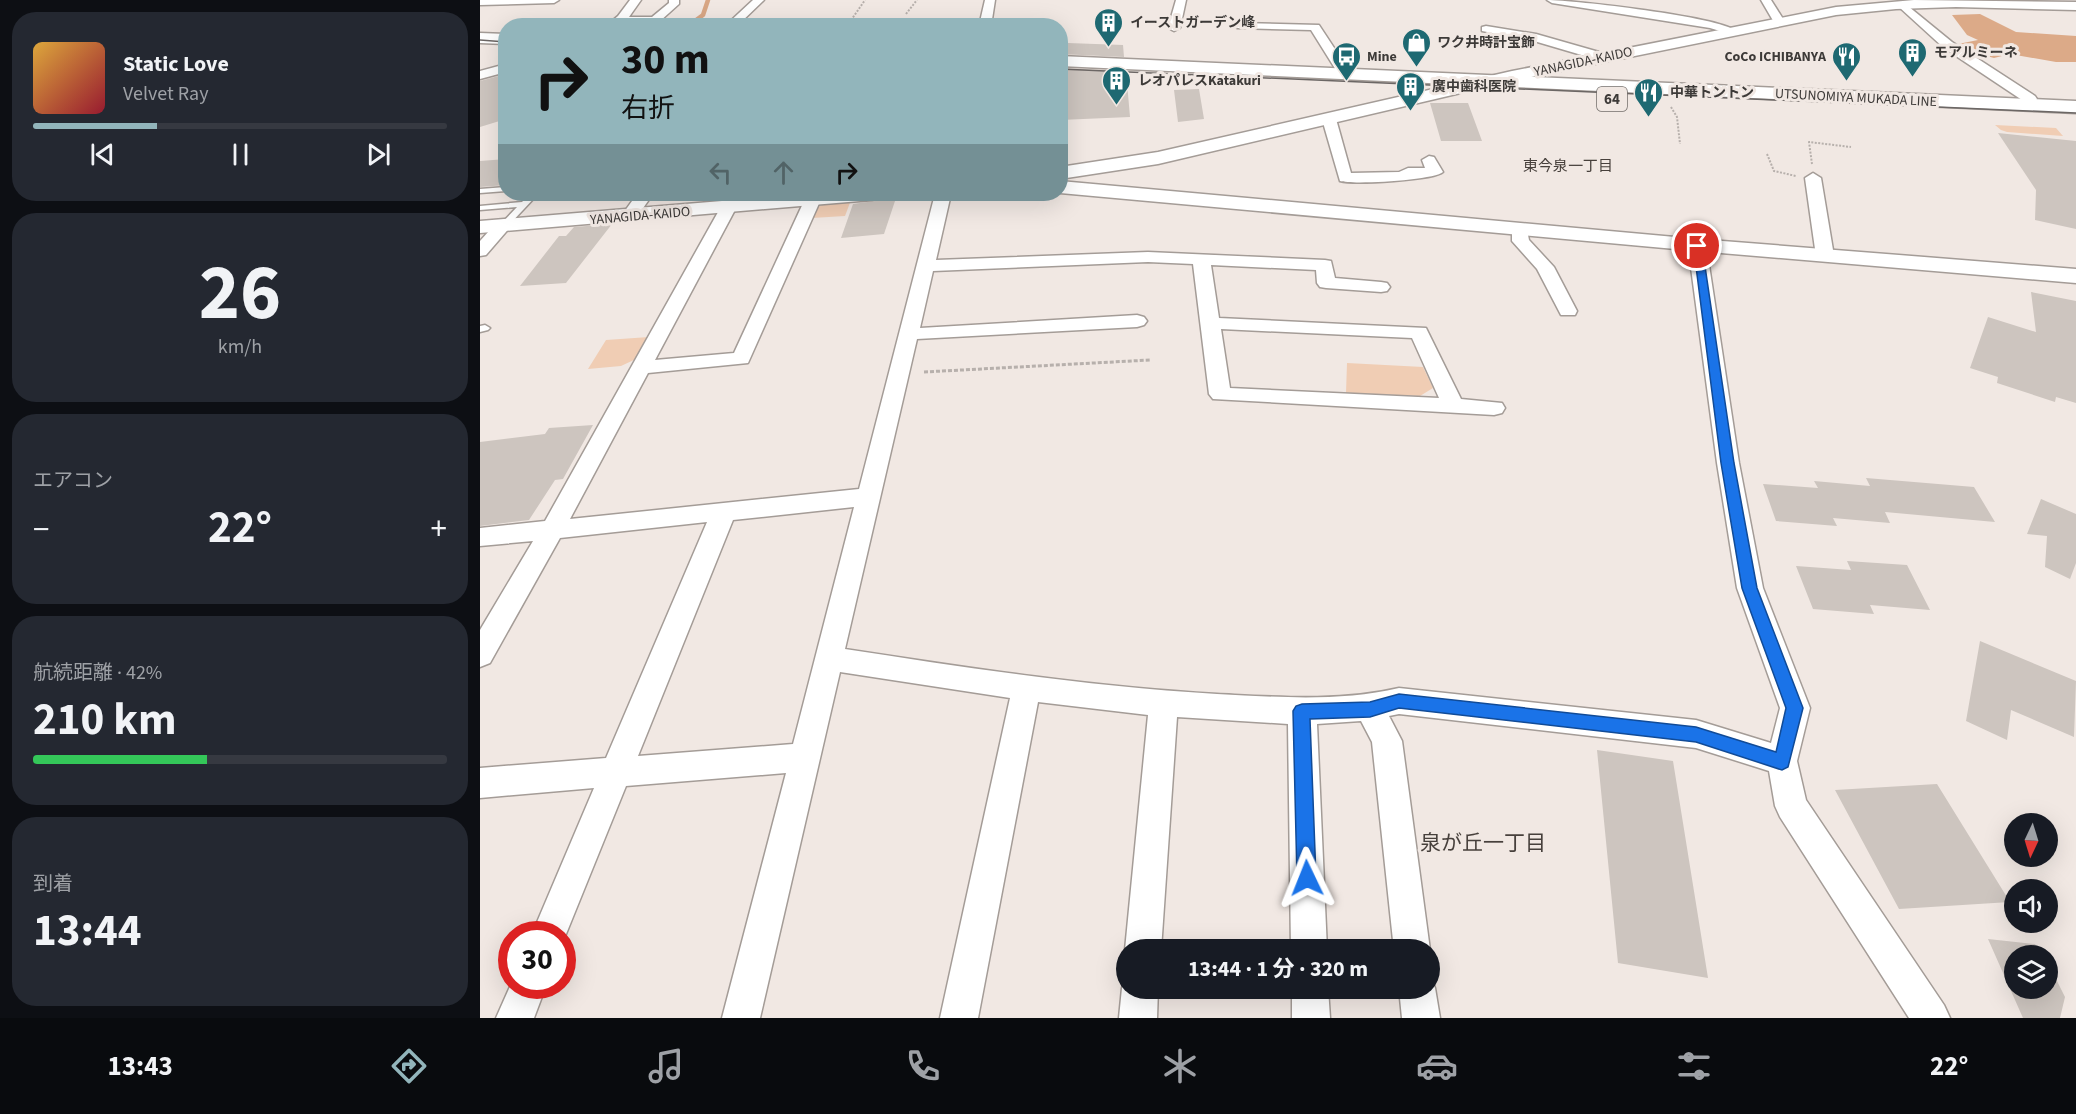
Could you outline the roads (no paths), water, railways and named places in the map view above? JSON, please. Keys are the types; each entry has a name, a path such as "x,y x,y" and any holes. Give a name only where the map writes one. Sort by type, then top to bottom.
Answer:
{"main road":[{"path":"480,38 498,39"},
{"path":"480,48 498,49"},
{"name":"UTSUNOMIYA MUKADA LINE","path":"1068,61 1737,91 2036,107 2076,117"},
{"name":"UTSUNOMIYA MUKADA LINE","path":"1068,75 1437,93 1786,105 2076,107"},
{"path":"2036,107 2076,101"},
{"path":"1786,105 1817,112 2076,123"}],"street":[{"path":"480,2 554,0"},
{"path":"620,18 636,0"},
{"path":"657,18 674,4 674,0"},
{"path":"739,18 759,0"},
{"path":"987,18 990,0"},
{"path":"1174,28 1181,0"},
{"path":"1552,0 1712,25 1730,31"},
{"path":"1766,0 1779,22"},
{"name":"YANAGIDA-KAIDO","path":"1068,172 1158,158 1489,81 1730,31 1852,9 2002,1 2076,6"},
{"path":"1903,5 1948,45 2036,107"},
{"path":"1240,26 1315,27 1346,75"},
{"path":"1486,29 1536,38 1602,57"},
{"path":"480,75 498,70"},
{"path":"1329,119 1345,178 1402,177 1408,172 1435,172 1429,160"},
{"path":"1813,178 1825,256"},
{"path":"1068,188 1697,246 2076,276"},
{"path":"630,216 640,201"},
{"name":"YANAGIDA-KAIDO","path":"480,227 802,201"},
{"path":"642,367 741,359 813,201"},
{"path":"741,1018 941,201"},
{"path":"480,655 552,530 728,208"},
{"path":"480,251 504,225"},
{"path":"1520,229 1521,241 1545,267 1568,311"},
{"path":"1697,246 1728,463 1750,588 1795,708 1782,762 1791,806 1930,1018"},
{"path":"925,266 1148,257 1201,259 1325,265 1326,284 1381,287"},
{"path":"1201,259 1220,394 1494,408"},
{"path":"909,334 1137,321"},
{"path":"1210,323 1419,332 1454,405"},
{"path":"480,537 869,497"},
{"path":"554,921 724,512"},
{"path":"830,659 1026,688 1163,705 1302,711 1370,709 1399,701 1696,734 1782,762"},
{"path":"959,1018 1026,688"},
{"path":"1144,939 1163,705"},
{"path":"1370,709 1387,741 1411,939"},
{"path":"1302,711 1309,939"},
{"path":"480,783 806,757"},
{"path":"515,1018 523,999"},
{"path":"1138,1018 1139,999"},
{"path":"1310,999 1311,1018"},
{"path":"1418,999 1421,1018"}],"lane":[{"path":"480,191 498,190"},
{"path":"504,225 527,201"},
{"path":"480,208 524,204"}],"waterway":[{"path":"699,18 703,15 708,0"}],"tram line":[{"path":"480,40 498,41"},
{"path":"1068,69 2076,113"}],"place":[{"name":"イーストガーデン峰","path":"1109,48"},
{"name":"ワク井時計宝飾","path":"1416,68"},
{"name":"モアルミーネ","path":"1913,78"},
{"name":"Mine","path":"1346,82"},
{"name":"CoCo ICHIBANYA","path":"1847,82"},
{"name":"レオパレスKatakuri","path":"1117,106"},
{"name":"廣中歯科医院","path":"1411,112"},
{"name":"中華トントン","path":"1649,118"}],"district":[{"name":"東今泉一丁目","path":"1568,166"},
{"name":"泉が丘一丁目","path":"1483,843"}]}
